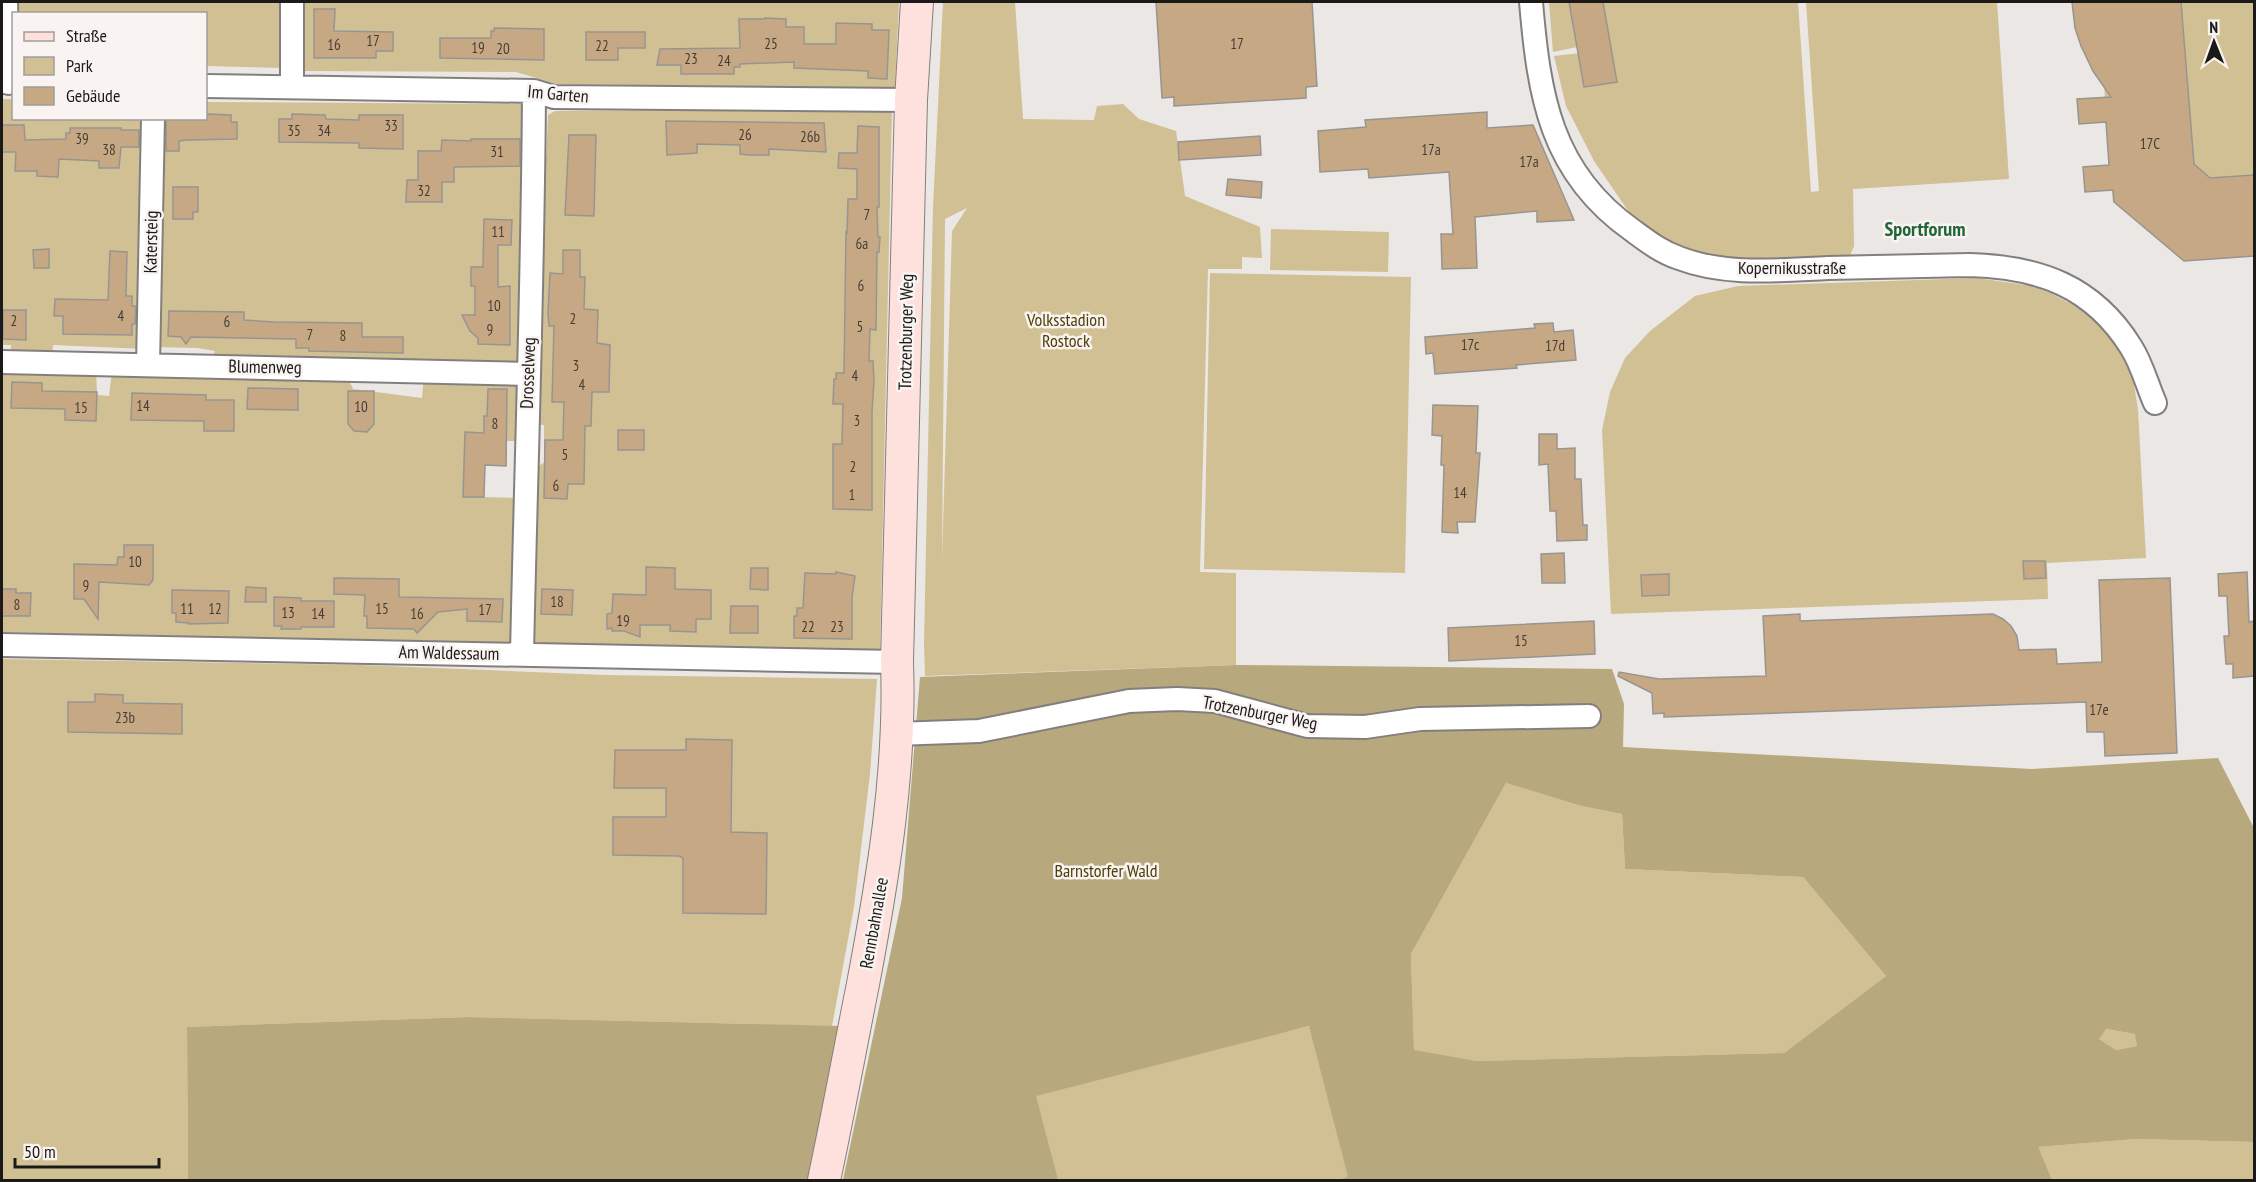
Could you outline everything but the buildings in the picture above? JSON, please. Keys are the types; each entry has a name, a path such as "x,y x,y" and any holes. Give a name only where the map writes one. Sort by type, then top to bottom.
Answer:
{"street":[{"path":"6,2 8,83"},
{"path":"292,2 292,87"},
{"name":"Trotzenburger Weg","path":"891,662 911,100 917,2"},
{"name":"Kopernikusstraße","path":"1531,2 1536,58 1542,91 1561,149 1580,179 1613,217 1657,248 1680,259 1716,267 1754,271 1997,266 2026,270 2070,286 2102,310 2132,348 2155,403"},
{"name":"Im Garten","path":"207,86 534,91 554,97 911,100"},
{"name":"Drosselweg","path":"522,654 534,91"},
{"name":"Katersteig","path":"148,365 153,120"},
{"name":"Blumenweg","path":"2,362 528,374"},
{"name":"Am Waldessaum","path":"2,645 891,662"},
{"name":"Rennbahnallee","path":"824,1180 882,882 893,789 896,734 891,662"},
{"name":"Trotzenburger Weg","path":"896,734 979,731 1129,701 1178,699 1215,701 1307,726 1365,727 1420,719 1589,716"}],"green space":[{"path":"15,2 281,2 281,68 207,66 207,12 16,12"},
{"path":"300,2 899,2 895,88 557,84 516,72 302,71"},
{"name":"Volksstadion Rostock","path":"943,2 1015,2 1023,119 1094,120 1097,106 1123,104 1139,119 1176,131 1185,196 1260,227 1262,258 1242,257 1242,269 1208,269 1200,572 1236,573 1236,665 925,676 933,207","holes":["967,208 952,231 942,560 945,219"]},
{"path":"1549,2 1569,2 1580,45 1553,52"},
{"path":"1603,2 1798,2 1811,192 1819,191 1806,2 1997,2 2009,179 1853,189 1854,246 1849,258 1730,260 1669,243 1631,215 1594,161 1566,106 1554,56 1581,53 1584,87 1617,82"},
{"path":"2072,2 2254,2 2254,256 2184,261 2113,202 2111,174 2101,175 2101,191 2085,192 2083,167 2109,165 2104,84 2093,71 2081,46 2075,28"},
{"path":"2,99 12,99 12,120 150,120 146,349 53,345 52,357 11,357 11,345 2,345"},
{"path":"207,102 525,104 522,368 225,362 214,354 215,351 197,348 152,347 157,120 207,120"},
{"path":"892,109 880,650 532,645 533,468 544,463 544,425 534,424 548,115 555,111"},
{"path":"1271,229 1389,232 1388,272 1270,270"},
{"path":"1210,273 1411,277 1405,573 1204,569"},
{"path":"1977,278 2039,287 2086,312 2114,341 2133,377 2138,410 2146,558 2047,563 2048,599 1611,614 1602,430 1610,392 1625,358 1650,331 1695,296 1738,286"},
{"path":"2,367 96,369 97,395 109,396 112,372 349,380 353,389 422,398 424,376 520,379 518,441 507,441 507,466 484,465 484,497 519,498 516,643 2,632"},
{"path":"2,659 361,665 606,675 877,679 870,774 854,907 832,1026 469,1017 187,1027 188,1180 2,1180"},
{"name":"Barnstorfer Wald","path":"1237,665 1612,669 1624,704 1623,747 2032,769 2218,758 2254,828 2254,1142 2136,1139 2038,1147 2052,1180 1338,1180 1348,1177 1309,1026 1036,1096 1058,1180 843,1180 902,898 920,677","holes":["1506,783 1581,806 1622,814 1625,869 1803,877 1886,976 1784,1053 1477,1061 1414,1050 1411,954","2106,1029 2135,1034 2137,1046 2116,1050 2099,1039"]},
{"path":"1506,783 1581,806 1622,814 1625,869 1803,877 1886,976 1784,1053 1477,1061 1414,1051 1411,954"},
{"path":"469,1017 840,1026 811,1180 188,1180 187,1027"},
{"path":"1310,1026 1349,1180 1001,1180 979,1101"},
{"path":"2105,1029 2136,1034 2137,1046 2116,1050 2099,1039"},
{"path":"2136,1139 2254,1142 2254,1180 2052,1180 2037,1147"}],"district":[{"name":"Sportforum","path":"1925,229"}]}
